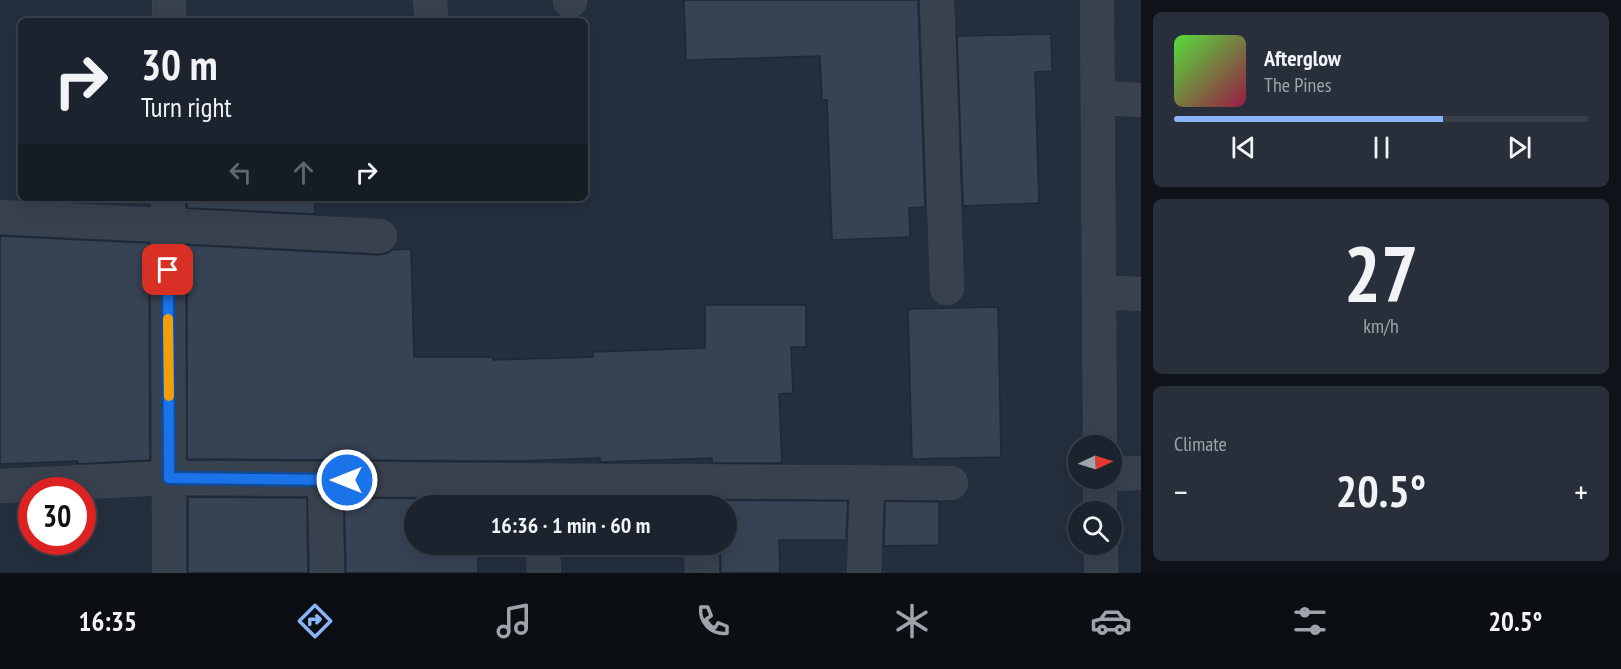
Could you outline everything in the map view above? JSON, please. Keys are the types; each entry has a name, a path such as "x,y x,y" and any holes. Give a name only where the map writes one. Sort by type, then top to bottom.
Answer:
{"street":[{"path":"169,0 169,18"},
{"path":"937,0 947,288"},
{"path":"1097,0 1100,435"},
{"path":"1098,98 1141,100"},
{"path":"0,217 168,212 380,236"},
{"path":"168,212 169,573"},
{"path":"1099,292 1141,294"},
{"path":"1122,474 1141,473"},
{"path":"0,486 169,478 326,480 543,493 699,494 867,483 951,483"},
{"path":"326,480 327,573"},
{"path":"864,573 867,483"},
{"path":"543,555 544,573"},
{"path":"701,555 702,573"},
{"path":"1101,555 1101,573"}],"building":[{"path":"684,0 918,0 925,207 909,208 910,237 832,240 827,100 822,100 820,56 686,60"},
{"path":"1051,34 1052,71 1035,72 1039,203 963,206 957,36"},
{"path":"187,201 315,201 315,214 187,208"},
{"path":"0,236 149,243 150,460 78,464 78,461 0,464"},
{"path":"187,245 379,255 392,250 411,249 414,357 493,357 493,360 593,357 593,352 705,348 705,305 806,305 806,347 791,347 793,393 779,394 782,463 712,463 712,458 600,462 600,458 519,461 187,459"},
{"path":"998,307 1001,457 912,459 908,309"},
{"path":"188,497 307,498 308,573 188,573"},
{"path":"344,498 404,498 404,555 478,555 478,573 346,573"},
{"path":"737,500 848,501 846,540 779,540 780,573 721,573 720,555 737,555"},
{"path":"885,501 939,502 939,545 884,546"}],"slow traffic":[{"path":"168,319 169,396"}],"route":[{"path":"168,270 169,478 347,480"}]}
